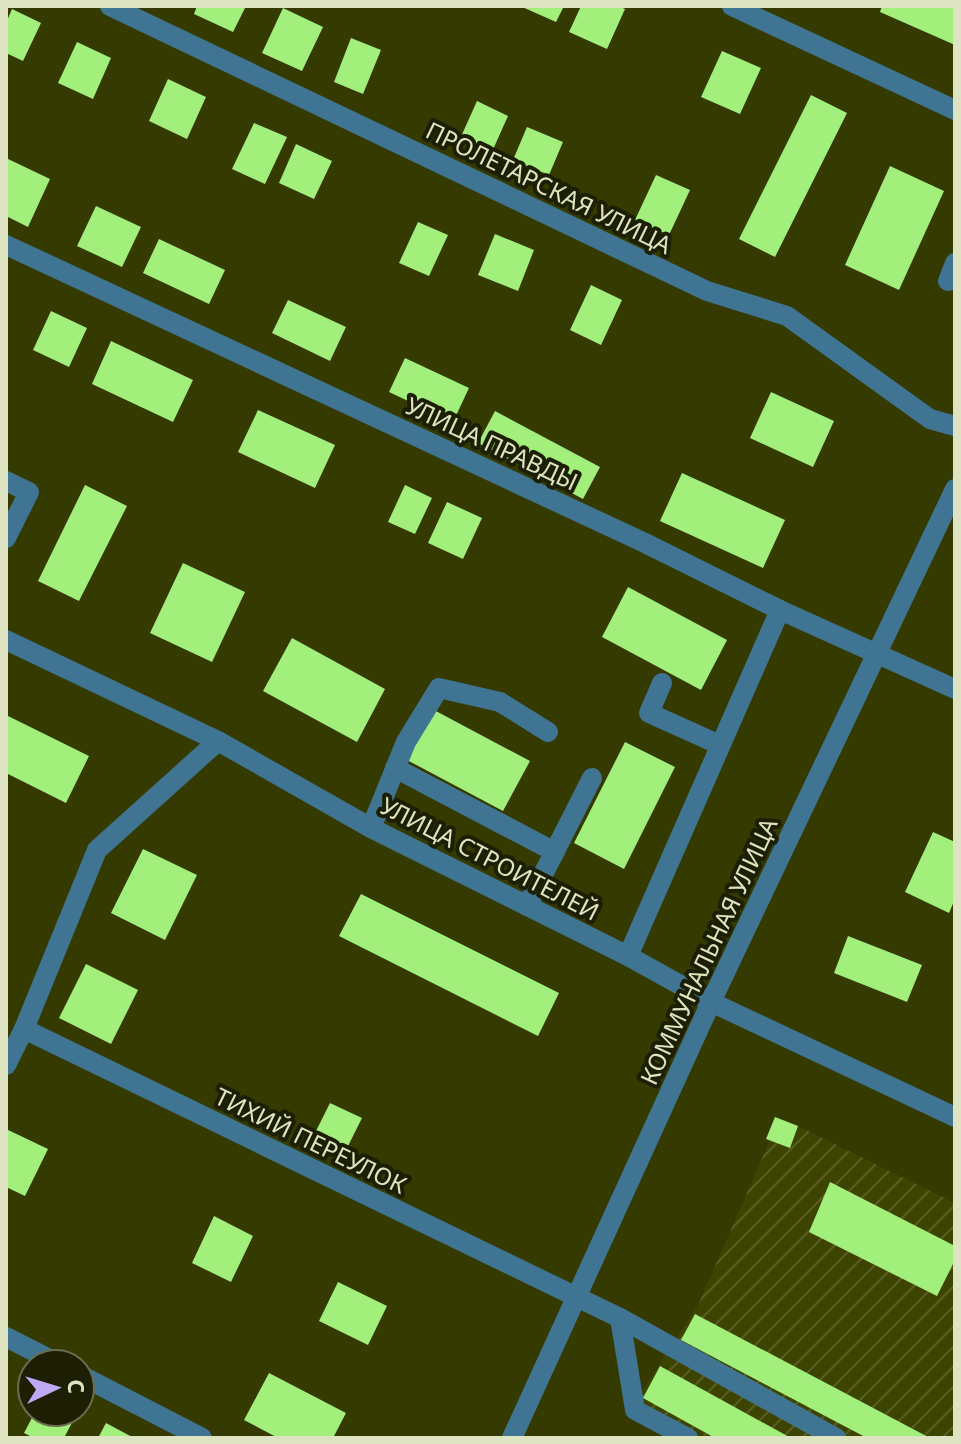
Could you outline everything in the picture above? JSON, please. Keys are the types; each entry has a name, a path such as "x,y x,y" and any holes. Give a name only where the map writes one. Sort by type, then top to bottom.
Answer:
{"street":[{"name":"ПРОЛЕТАРСКАЯ УЛИЦА","path":"110,6 707,291 787,316 930,419 955,426"},
{"path":"732,6 955,110"},
{"name":"УЛИЦА ПРАВДЫ","path":"6,245 645,543 780,610 955,689"},
{"path":"6,481 29,492 6,538"},
{"name":"КОММУНАЛЬНАЯ УЛИЦА","path":"512,1438 711,1002 955,489"},
{"path":"628,956 780,610"},
{"name":"УЛИЦА СТРОИТЕЛЕЙ","path":"6,640 218,741 371,828 628,956 711,1002 955,1117"},
{"path":"662,683 649,713 720,745"},
{"path":"371,828 406,742 439,688 500,702 548,732"},
{"path":"6,1065 24,1029 97,850 218,741"},
{"path":"395,768 555,852"},
{"path":"527,906 592,778"},
{"name":"ТИХИЙ ПЕРЕУЛОК","path":"24,1029 620,1318 836,1438"},
{"path":"620,1318 635,1410 688,1438"},
{"path":"6,1337 28,1348"},
{"path":"96,1383 202,1438"}],"shaded area":[{"path":"798,1126 955,1203 955,1438 705,1438 636,1401 699,1303 770,1140 790,1147"}],"building":[{"path":"197,6 246,6 233,32 194,14"},
{"path":"520,6 564,6 556,22"},
{"path":"581,6 618,6 625,9 607,49 569,32"},
{"path":"882,6 955,6 955,45 880,12"},
{"path":"283,8 323,27 302,71 262,53"},
{"path":"12,9 41,23 23,61 6,53 6,23"},
{"path":"351,38 381,50 363,94 334,82"},
{"path":"77,42 111,58 93,99 58,83"},
{"path":"722,51 761,68 740,114 701,97"},
{"path":"168,79 206,97 187,139 149,121"},
{"path":"811,95 847,113 775,257 739,239"},
{"path":"477,101 508,116 491,154 460,139"},
{"path":"254,123 287,137 265,184 232,169"},
{"path":"527,127 563,142 549,175 513,160"},
{"path":"296,144 332,161 314,199 279,183"},
{"path":"6,158 50,179 28,227 6,216"},
{"path":"890,166 944,191 899,290 845,265"},
{"path":"656,175 690,190 669,235 635,220"},
{"path":"96,206 141,227 122,267 77,246"},
{"path":"418,222 448,235 429,276 399,263"},
{"path":"495,234 534,250 518,291 478,275"},
{"path":"159,239 225,270 209,304 143,273"},
{"path":"591,285 622,300 601,345 570,330"},
{"path":"288,300 346,327 330,361 272,333"},
{"path":"51,311 87,328 69,367 33,350"},
{"path":"111,341 193,380 173,422 92,384"},
{"path":"405,358 469,388 453,422 389,392"},
{"path":"771,392 834,421 813,467 750,438"},
{"path":"258,410 335,445 315,488 238,452"},
{"path":"495,411 600,467 583,499 478,443"},
{"path":"682,473 785,520 763,568 660,521"},
{"path":"85,485 127,506 79,601 38,581"},
{"path":"405,485 432,498 415,534 388,522"},
{"path":"447,502 482,518 463,559 428,543"},
{"path":"183,563 245,592 212,662 150,633"},
{"path":"628,587 727,640 701,690 602,637"},
{"path":"292,638 385,689 357,742 263,691"},
{"path":"434,710 530,761 503,811 407,760"},
{"path":"6,715 89,756 66,803 6,773"},
{"path":"625,742 675,767 624,869 574,843"},
{"path":"933,832 955,842 955,899 949,913 905,892"},
{"path":"143,849 197,875 165,940 111,913"},
{"path":"361,894 559,993 538,1036 339,936"},
{"path":"848,936 922,965 907,1002 834,973"},
{"path":"86,964 138,990 111,1044 59,1018"},
{"path":"330,1103 362,1118 344,1154 312,1139"},
{"path":"775,1117 798,1126 790,1148 766,1139"},
{"path":"6,1129 48,1149 25,1196 6,1187"},
{"path":"830,1182 955,1246 955,1260 937,1296 809,1232"},
{"path":"214,1216 253,1236 231,1282 192,1263"},
{"path":"338,1282 387,1306 368,1345 319,1321"},
{"path":"695,1314 930,1438 867,1438 681,1340"},
{"path":"660,1366 791,1438 715,1438 643,1398"},
{"path":"269,1373 346,1413 333,1438 278,1438 244,1420"},
{"path":"106,1423 134,1438 98,1438"},
{"path":"27,1428 69,1428 64,1438 34,1438 24,1433"}]}
